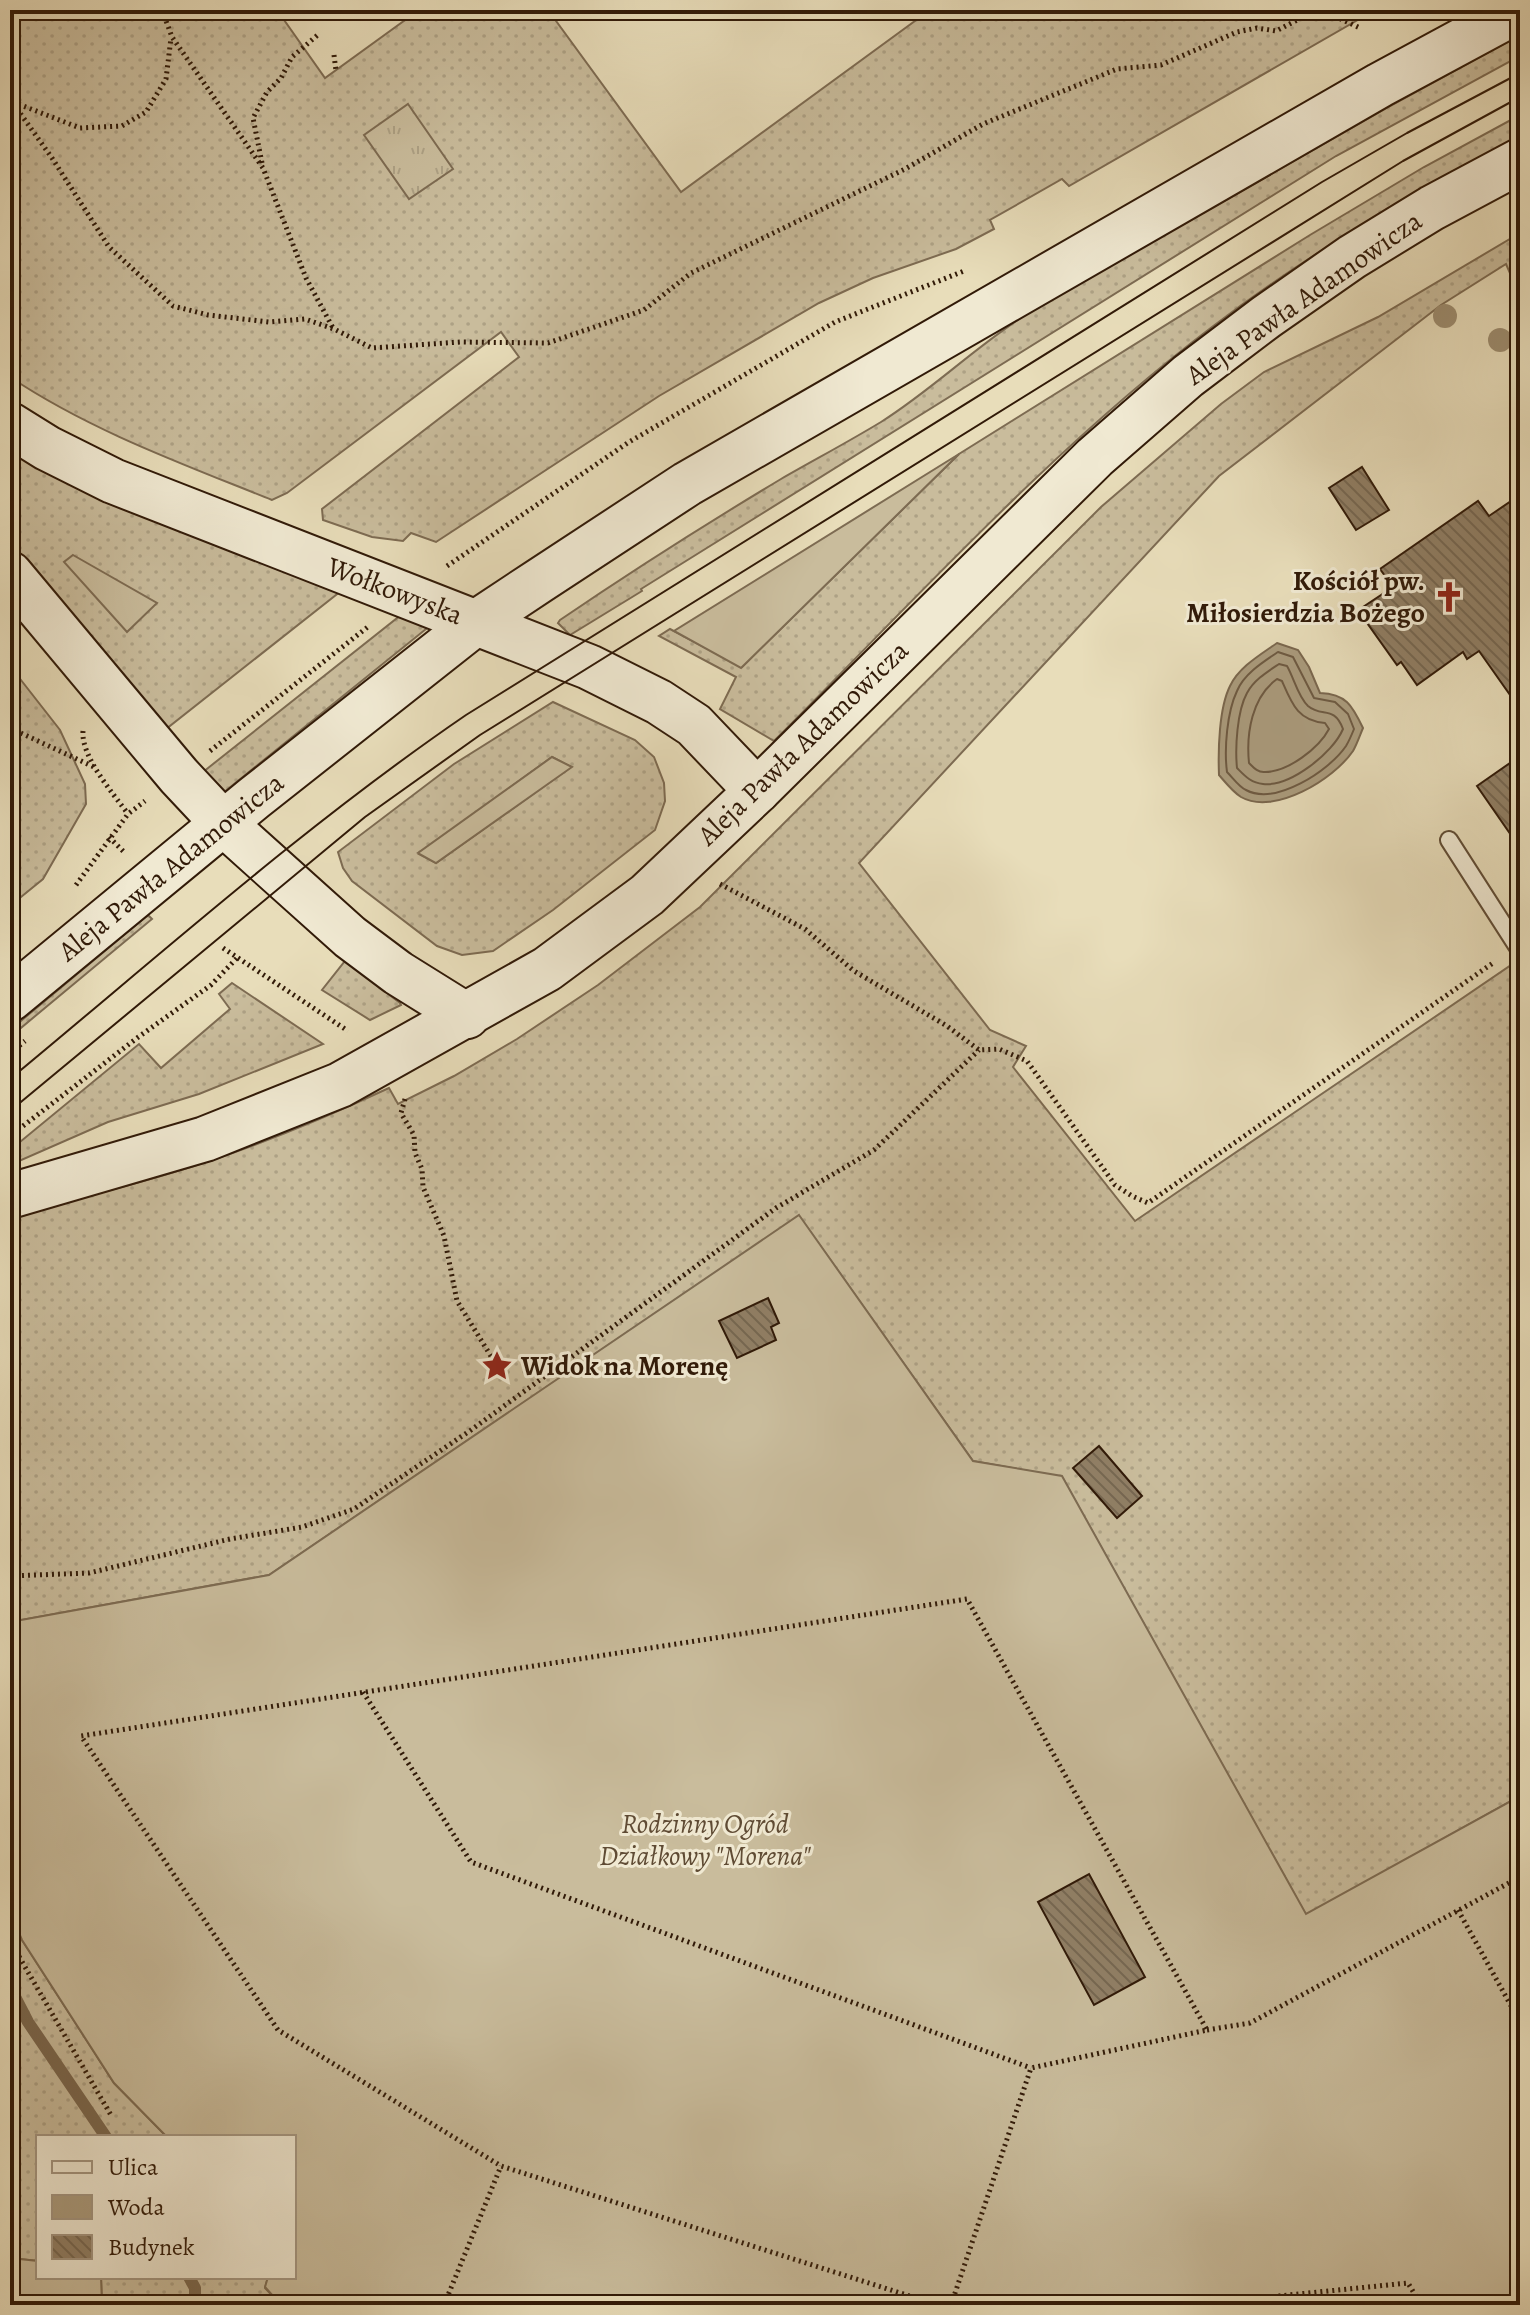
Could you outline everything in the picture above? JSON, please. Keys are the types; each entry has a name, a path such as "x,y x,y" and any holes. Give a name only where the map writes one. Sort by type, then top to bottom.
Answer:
{"main road":[{"name":"Aleja Pawła Adamowicza","path":"10,999 223,823 477,622 687,484 1366,93 1519,10"},
{"name":"Aleja Pawła Adamowicza","path":"10,1196 205,1139 340,1085 547,969 647,895 757,791 1095,457 1188,376 1352,257 1432,208 1520,161"},
{"name":"Wołkowyska","path":"10,425 47,448 113,481 374,585 562,655 659,702 694,725 757,791"},
{"path":"10,574 179,776 223,823 350,937 398,973 467,1016"}],"lane":[{"path":"1449,840 1518,945"}],"path":[{"path":"162,10 172,37 263,168"},
{"path":"11,100 109,247 173,306 208,315 269,322 305,319 372,348 460,342 548,343 644,310 691,273 905,169 983,124 1117,69 1161,65 1237,32 1257,28 1276,31 1303,17 1328,13 1360,28"},
{"path":"320,33 292,57 253,118 263,168 306,278 334,329"},
{"path":"11,100 80,128 122,126 146,112 166,79 172,37"},
{"path":"334,55 336,71"},
{"path":"438,572 629,442 835,322 965,271"},
{"path":"206,754 378,619"},
{"path":"10,728 95,767"},
{"path":"82,738 95,767 128,814"},
{"path":"71,892 128,814 142,803"},
{"path":"713,881 805,929 854,971 947,1026 979,1050 999,1049 1027,1061 1115,1185 1148,1203 1518,945"},
{"path":"223,948 349,1032"},
{"path":"23,1126 211,985 237,958"},
{"path":"10,1576 89,1573 230,1539 302,1527 354,1509 471,1430 776,1208 874,1150 979,1050"},
{"path":"413,1092 402,1101 401,1113 414,1135 423,1187 444,1236 457,1301 497,1366"},
{"path":"938,2305 501,2166 278,2030 81,1736 967,1599 1207,2030"},
{"path":"363,1692 471,1862 1031,2068 1250,2023 1520,1877"},
{"path":"1458,1910 1520,2022"},
{"path":"10,1941 112,2117"},
{"path":"951,2305 1031,2068"},
{"path":"444,2305 501,2166"},
{"path":"1189,2305 1408,2283 1421,2305"}],"green space":[{"path":"10,10 277,10 325,78 419,10 548,10 681,192 930,10 1375,10 1069,186 1062,179 990,220 994,229 956,249 873,278 819,303 659,396 436,542 411,533 403,541 372,537 323,520 322,509 519,357 501,332 287,493 272,500 105,430 10,377"},
{"path":"1520,35 1520,56 1336,156 570,635 558,623 725,513 881,422 1033,310"},
{"path":"408,104 453,169 409,199 364,135"},
{"path":"1520,115 1520,136 1440,179 1324,249 1212,327 1153,374 986,526 774,741 720,709 736,677 659,636 670,629 742,667 959,454 1310,235 1424,167"},
{"path":"1520,233 1520,296 1506,264 1441,305 1219,476 859,863 990,1030 1026,1046 1013,1067 1135,1221 1520,959 1520,1796 1306,1915 1062,1477 973,1461 799,1216 269,1575 10,1622 10,1216 227,1155 309,1124 389,1088 398,1104 517,1039 598,985 700,907 1101,507 1221,404 1264,372 1378,317"},
{"path":"10,449 341,591 166,729 10,542"},
{"path":"959,454 741,668 674,631"},
{"path":"73,555 157,603 127,632 64,562"},
{"path":"401,615 424,624 426,629 223,793 203,772"},
{"path":"10,666 60,730 85,784 86,804 43,879 10,906"},
{"path":"553,702 635,740 654,757 664,783 665,801 655,830 553,910 493,951 462,955 437,946 352,881 343,868 338,852 454,764","holes":["552,757 571,767 436,863 419,854"]},
{"path":"552,757 572,767 436,863 418,853"},
{"path":"148,915 152,919 10,1037 10,1030"},
{"path":"345,961 401,1005 370,1020 322,990"},
{"path":"232,983 323,1044 199,1094 108,1122 10,1165 10,1132 20,1142 139,1044 161,1068 230,1009 219,994"},
{"name":"Rodzinny Ogród Działkowy \"Morena\"","path":"799,1215 973,1461 1062,1476 1306,1914 1520,1796 1520,2305 281,2305 265,2287 267,2279 296,2279 296,2135 165,2135 114,2083 22,1940 10,1912 10,1622 269,1575"},
{"path":"10,1912 22,1940 114,2083 165,2135 36,2135 36,2261 10,2258"},
{"path":"10,2258 36,2261 36,2279 101,2279 102,2305 10,2305"},
{"path":"101,2279 267,2279 265,2288 281,2305 102,2305"}],"water":[{"path":"1277,643 1298,650 1320,693 1347,702 1363,728 1353,751 1344,762 1318,783 1286,798 1255,802 1238,795 1219,775 1221,717 1234,679 1250,662"}],"building":[{"path":"1362,467 1389,510 1356,530 1329,488"},
{"name":"Kościół pw. Miłosierdzia Bożego","path":"1517,497 1520,502 1520,709 1479,651 1467,659 1463,652 1417,685 1401,662 1397,665 1365,620 1369,616 1363,607 1393,587 1380,569 1478,501 1489,516"},
{"path":"1520,756 1520,848 1477,786"},
{"path":"768,1298 779,1323 771,1327 776,1340 737,1358 719,1321"},
{"path":"1099,1446 1142,1496 1117,1518 1073,1468"},
{"path":"1089,1874 1145,1977 1094,2005 1038,1902"}],"waterway":[{"path":"10,1987 28,2022 105,2135"},
{"path":"190,2279 195,2288 195,2305"}],"tram line":[{"path":"10,1079 291,846 466,715 1322,182 1520,73"},
{"path":"10,1111 365,817 480,735 1403,161 1520,97"}],"place":[{"name":"Kościół pw. Miłosierdzia Bożego","path":"1449,597"},
{"name":"Widok na Morenę","path":"497,1366"}]}
